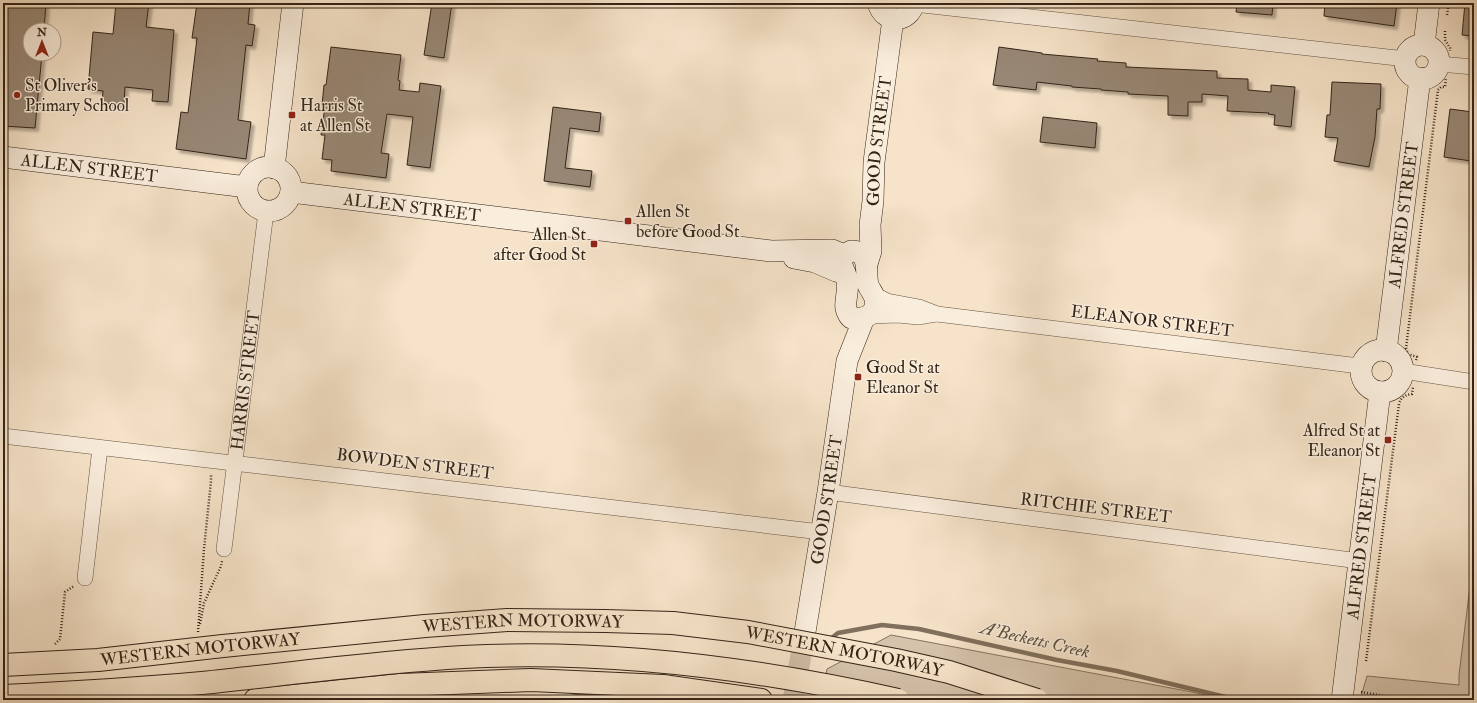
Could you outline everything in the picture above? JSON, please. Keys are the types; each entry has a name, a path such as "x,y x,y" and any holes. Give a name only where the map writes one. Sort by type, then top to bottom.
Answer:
{"highway":[{"name":"WESTERN MOTORWAY","path":"3,665 98,660 425,626 507,620 666,623 748,632 896,660 948,672 1037,700"},
{"name":"WESTERN MOTORWAY","path":"3,696 92,692 202,683 397,662 464,657 542,655 615,656 706,665 810,681 898,700"},
{"path":"255,700 400,685 531,680 663,686 761,700"}],"main road":[{"path":"274,168 293,3"},
{"path":"878,3 883,13 894,19 904,17 913,9 914,3"},
{"path":"1424,45 1430,3"},
{"name":"GOOD STREET","path":"804,638 828,492 847,361 867,317 875,306 873,294 868,284 867,264 871,251 870,225 873,201 874,162 894,19"},
{"path":"1424,45 1433,50 1445,63 1430,77 1420,78 1411,75 1408,71 1406,67 1406,59 1409,52 1413,48 1424,45"},
{"name":"ALFRED STREET","path":"1386,351 1420,78"},
{"name":"ALLEN STREET","path":"3,157 247,186"},
{"path":"847,260 861,224 874,162"},
{"path":"274,168 281,170 289,180 291,192 285,205 273,212 266,212 252,204 248,198 247,186 250,177 255,172 260,169 274,168"},
{"name":"ALLEN STREET","path":"291,192 771,251 797,259 815,262 836,271 847,260 859,252 864,257 867,264"},
{"name":"GOOD STREET","path":"847,260 848,286 845,298 846,309 844,342 847,361"},
{"path":"846,309 847,314 851,318 867,317"},
{"path":"1386,351 1396,356 1402,365 1410,364 1399,384 1394,389 1380,392 1364,383 1361,371 1362,365 1365,359 1374,352 1386,351"},
{"name":"ALFRED STREET","path":"1353,696 1359,561 1380,392"}],"street":[{"path":"914,3 1406,59"},
{"path":"1445,63 1474,66"},
{"name":"HARRIS STREET","path":"224,549 266,212"},
{"name":"ELEANOR STREET","path":"873,294 887,301 919,307 937,314 1362,365"},
{"name":"ELEANOR STREET","path":"867,317 898,315 918,317 937,314"},
{"path":"1410,364 1474,382"},
{"name":"BOWDEN STREET","path":"3,436 821,532"},
{"path":"85,578 100,448"},
{"name":"RITCHIE STREET","path":"828,492 1359,561"}],"path":[{"path":"1447,17 1449,3"},
{"path":"1410,364 1406,348 1438,90 1441,87 1445,88 1446,24"},
{"path":"1366,662 1399,404 1401,398 1412,394"},
{"path":"209,459 212,481 204,550 198,635 204,602 221,566 224,549"},
{"path":"55,644 60,638 66,592 85,578"},
{"path":"1353,696 1362,684"},
{"path":"1353,696 1453,698 1467,700"}],"shaded area":[{"path":"1471,578 1474,579 1474,700 1360,700 1367,676 1459,685"},
{"path":"891,635 1192,692 1227,700 821,700 827,669"}],"building":[{"name":"St Oliver's Primary School","path":"4,3 46,3 45,22 22,22 22,62 41,62 35,128 3,126"},
{"path":"116,3 149,3 146,27 174,30 168,102 152,101 153,90 125,87 124,105 102,103 103,91 88,89 93,32 113,34"},
{"path":"197,3 250,3 248,24 255,25 252,46 246,45 238,120 251,122 246,159 176,149 181,112 188,113 197,38 192,38"},
{"path":"432,3 452,3 444,58 424,55"},
{"path":"1237,3 1273,3 1272,15 1236,12"},
{"path":"1325,3 1397,3 1394,26 1324,16"},
{"path":"1465,3 1474,3 1474,36 1462,35"},
{"path":"331,47 401,55 398,80 400,81 399,90 419,92 420,83 441,86 430,168 407,165 413,117 387,114 381,153 389,154 386,178 331,171 332,160 322,159 325,135 321,135 325,106 322,105 324,85 326,85"},
{"path":"999,47 1042,54 1098,59 1097,61 1126,63 1126,67 1217,71 1217,78 1248,79 1248,90 1271,92 1271,85 1295,87 1291,127 1274,125 1275,115 1268,114 1269,113 1227,111 1228,96 1202,94 1202,102 1188,102 1188,116 1168,115 1168,96 1128,94 1128,92 1037,82 1036,90 993,85"},
{"path":"1332,82 1381,84 1380,109 1377,109 1375,137 1369,167 1334,161 1338,138 1325,137 1327,115 1330,115"},
{"path":"553,107 601,113 599,132 570,128 565,168 592,171 590,187 544,181"},
{"path":"1450,109 1473,112 1471,125 1474,126 1474,140 1471,161 1444,157"},
{"path":"1043,117 1097,123 1095,148 1040,142"}],"waterway":[{"name":"A'Becketts Creek","path":"829,640 838,633 882,625 919,629 1057,660 1117,671 1238,700"},
{"name":"A'Becketts Creek","path":"572,692 624,700"},
{"name":"A'Becketts Creek","path":"367,700 381,698"}],"tunnel":[{"path":"793,700 804,638"}],"place":[{"name":"St Oliver's Primary School","path":"17,95"},
{"name":"Harris St at Allen St","path":"292,115"},
{"name":"Allen St before Good St","path":"628,221"},
{"name":"Allen St after Good St","path":"594,244"},
{"name":"Good St at Eleanor St","path":"858,377"},
{"name":"Alfred St at Eleanor St","path":"1388,440"}]}
